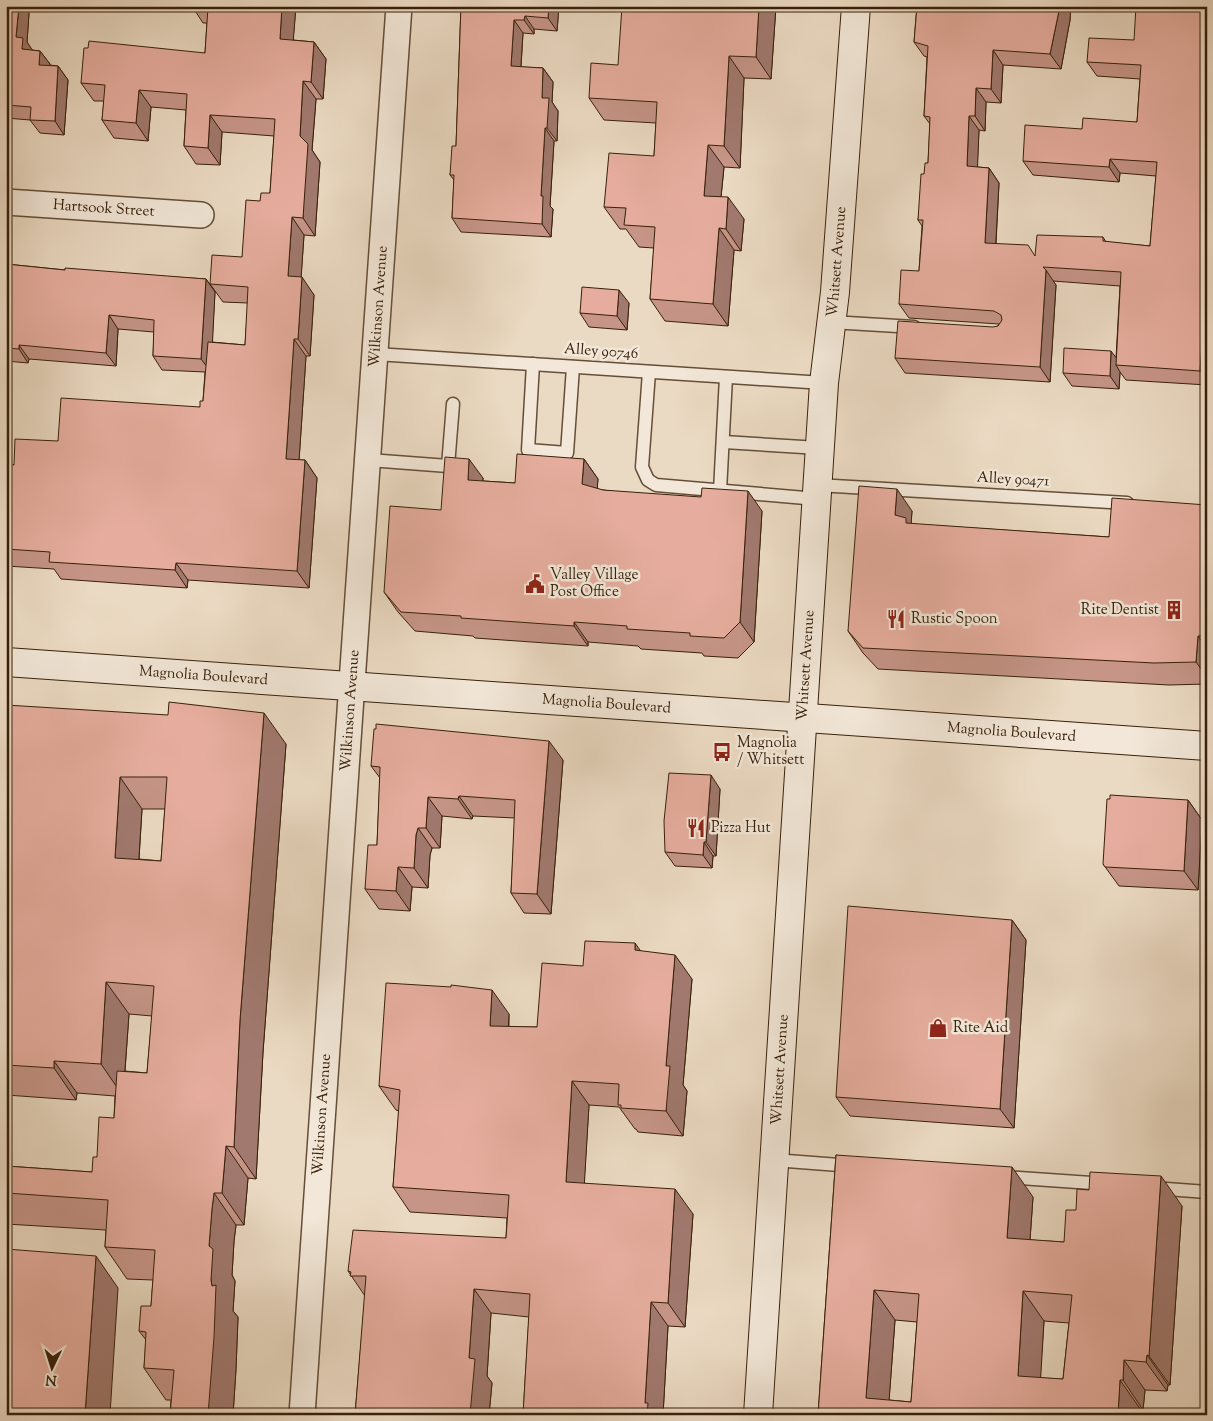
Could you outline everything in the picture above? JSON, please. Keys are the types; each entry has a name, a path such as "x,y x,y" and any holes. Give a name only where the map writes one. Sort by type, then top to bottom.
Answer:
{"main road":[{"name":"Whitsett Avenue","path":"758,1415 819,448 856,6"},
{"name":"Magnolia Boulevard","path":"6,662 1207,746"}],"street":[{"name":"Wilkinson Avenue","path":"302,1415 326,1027 369,460 399,6"},
{"name":"Hartsook Street","path":"6,202 201,216"}],"lane":[{"path":"831,322 927,328"},
{"name":"Alley 90746","path":"376,354 824,383"},
{"path":"533,364 528,450 567,453 573,367"},
{"name":"Alley 90471","path":"649,372 642,467 648,480 656,485 720,491 817,492 1141,503"},
{"path":"720,491 726,377"},
{"path":"446,481 453,404"},
{"path":"724,442 819,448"},
{"path":"369,460 448,466"},
{"path":"774,1160 865,1167"},
{"path":"992,1176 1119,1185"},
{"path":"1138,1187 1207,1192"}],"building":[{"path":"6,6 19,6 16,37 23,38 22,49 40,51 39,65 58,66 55,121 30,120 31,107 6,105"},
{"path":"201,6 282,6 280,39 314,42 311,82 303,81 300,136 308,144 303,218 292,217 288,276 302,277 298,339 294,339 286,459 305,460 297,571 176,563 175,570 49,562 50,552 6,549 6,464 14,465 15,439 58,441 61,398 200,407 200,401 203,401 208,342 245,345 248,287 210,284 212,255 242,257 246,200 260,201 261,193 270,193 275,119 210,115 208,148 184,146 187,94 139,90 136,123 102,120 105,85 81,83 84,48 88,48 89,41 205,53 208,7"},
{"path":"461,6 549,6 548,18 525,16 524,20 514,20 511,66 543,68 542,98 549,98 547,128 545,128 541,196 543,196 542,224 452,218 454,175 450,175 452,146 456,146"},
{"path":"622,6 759,6 756,57 729,56 724,146 708,145 704,196 728,197 726,229 719,228 713,304 650,299 655,227 624,225 626,208 604,207 609,153 654,156 657,102 589,98 591,63 618,65"},
{"path":"917,6 1060,6 1050,54 993,50 991,89 976,88 975,116 969,116 967,166 989,168 985,243 1028,245 1035,256 1037,235 1103,237 1103,241 1150,246 1157,162 1110,159 1109,167 1023,161 1025,125 1082,129 1083,118 1137,122 1141,65 1087,62 1089,38 1134,40 1136,6 1207,6 1207,282 1205,299 1207,299 1207,318 1205,344 1202,343 1200,371 1116,365 1121,272 1043,267 1046,270 1040,367 895,358 898,321 993,327 998,326 1002,320 1001,315 994,311 899,304 901,270 919,271 923,220 918,220 921,174 924,174 925,163 928,163 930,117 924,116 928,46 914,42"},
{"path":"6,264 65,270 65,268 206,279 201,359 153,356 154,320 109,315 106,353 19,345 19,349 6,348"},
{"path":"582,287 619,290 617,316 580,313"},
{"path":"1064,348 1111,351 1110,376 1063,373"},
{"path":"517,454 584,459 582,484 603,490 701,497 702,488 748,491 740,622 724,638 690,636 690,633 627,629 627,626 574,622 574,626 401,612 384,592 390,506 441,510 445,457 469,459 468,480 515,483"},
{"path":"859,486 897,489 895,515 906,518 906,523 1109,537 1112,498 1207,505 1207,636 1198,636 1196,662 1154,663 863,648 848,631"},
{"path":"169,702 264,713 240,1020 234,1147 226,1146 222,1193 214,1193 209,1246 213,1249 212,1286 216,1285 208,1415 170,1415 174,1370 144,1368 146,1332 139,1331 141,1306 151,1306 155,1250 105,1247 108,1200 6,1193 6,1166 92,1172 93,1157 97,1157 99,1117 114,1118 117,1071 147,1073 154,986 106,982 101,1064 54,1061 54,1068 6,1065 6,705 168,715","holes":["120,777 167,777 161,861 115,858"]},
{"path":"376,724 549,741 537,894 511,893 515,800 459,796 458,799 428,797 426,828 418,828 416,835 414,868 398,867 396,891 365,889 368,845 377,845 380,767 371,766"},
{"name":"Pizza Hut","path":"669,773 711,775 706,842 704,842 703,855 665,852 664,821"},
{"path":"1110,795 1188,800 1184,871 1105,867 1103,864 1107,799 1110,799"},
{"name":"Rite Aid","path":"848,906 1012,920 1000,1109 836,1097"},
{"path":"585,941 635,943 635,950 675,955 666,1066 670,1066 666,1111 621,1108 621,1105 618,1105 619,1084 572,1081 566,1182 675,1189 668,1303 651,1302 645,1403 648,1403 647,1415 523,1415 530,1294 474,1289 469,1358 475,1359 470,1415 355,1415 366,1276 350,1276 351,1272 348,1271 353,1230 506,1238 509,1195 393,1187 400,1090 379,1086 386,983 451,987 451,985 492,990 490,1026 537,1027 542,963 583,966"},
{"path":"836,1155 1012,1167 1007,1238 1064,1242 1066,1210 1076,1210 1077,1189 1089,1190 1090,1172 1161,1176 1149,1356 1147,1355 1146,1362 1124,1360 1123,1380 1120,1380 1118,1415 818,1415","holes":["874,1290 919,1294 911,1402 866,1398","1023,1291 1072,1295 1063,1379 1018,1376"]},
{"path":"6,1249 96,1256 85,1415 6,1415"}],"place":[{"name":"Valley Village Post Office","path":"535,584"},
{"name":"Rite Dentist","path":"1174,610"},
{"name":"Rustic Spoon","path":"896,619"},
{"name":"Magnolia / Whitsett","path":"722,752"},
{"name":"Pizza Hut","path":"696,828"},
{"name":"Rite Aid","path":"938,1028"}]}
